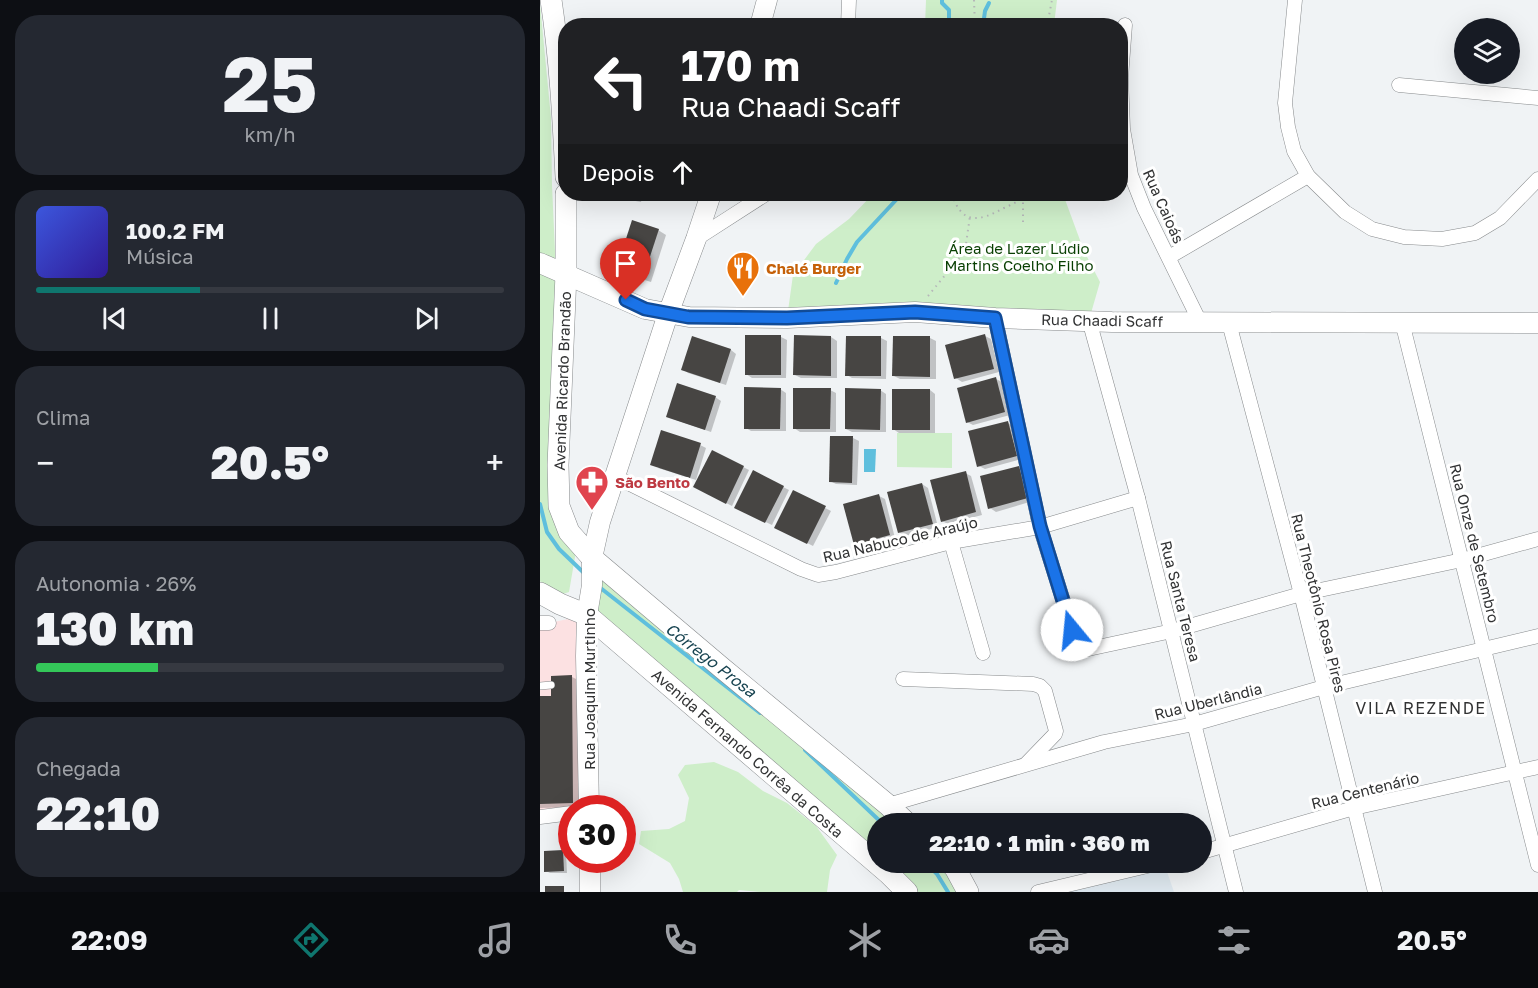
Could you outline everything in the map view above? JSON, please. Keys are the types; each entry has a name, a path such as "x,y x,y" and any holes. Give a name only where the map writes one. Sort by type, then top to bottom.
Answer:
{"main road":[{"path":"551,0 558,55"},
{"name":"Avenida Ricardo Brandão","path":"565,201 553,269 559,506 569,532 592,565"},
{"path":"592,565 723,668 896,813"},
{"path":"540,593 560,604 588,611"},
{"name":"Avenida Fernando Corrêa da Costa","path":"588,611 907,892"},
{"path":"958,873 968,892"}],"street":[{"path":"762,18 767,0"},
{"path":"848,18 849,0"},
{"path":"1295,0 1285,103 1288,127 1294,152 1308,177 1345,212 1372,229 1404,237 1442,239 1475,233 1500,218 1538,179"},
{"path":"1399,85 1538,98"},
{"name":"Rua Caioás","path":"1128,158 1131,175 1143,208 1200,322"},
{"path":"1168,257 1308,177"},
{"name":"Rua Joaquim Murtinho","path":"588,795 583,685 592,565 600,522 668,314 709,201"},
{"path":"696,239 752,201"},
{"name":"Rua Chaadi Scaff","path":"553,269 645,309 688,317 787,318 915,312 995,318 1112,322 1538,323"},
{"path":"995,318 1040,526 1079,651 1172,631 1301,594 1462,560 1538,539"},
{"name":"Rua Santa Teresa","path":"1089,320 1138,498 1236,892"},
{"name":"Rua Theotônio Rosa Pires","path":"1229,322 1301,594 1375,892"},
{"name":"Rua Onze de Setembro","path":"1402,322 1538,865"},
{"name":"Rua Nabuco de Araújo","path":"616,477 801,569 818,575 951,542 1040,526 1138,498"},
{"path":"951,542 983,653"},
{"name":"Rua Uberlândia","path":"888,805 1104,742 1194,724 1324,687 1538,636"},
{"path":"903,679 1040,686 1045,691 1056,731 1024,765"},
{"name":"Rua Centenário","path":"1212,849 1354,808 1538,767"},
{"path":"540,817 558,815"},
{"path":"590,873 590,892"},
{"path":"1038,892 1118,873"}],"lane":[{"path":"540,686 551,686"}],"path":[{"path":"974,0 975,18"},
{"path":"1049,18 1052,0"},
{"path":"955,201 965,215 977,219 1017,201"},
{"path":"1023,201 1023,222"},
{"path":"915,312 964,251 970,216"}],"shaded area":[{"path":"587,615 589,795 558,795 558,812 540,817 540,623"},
{"path":"1121,873 1167,873 1174,892 1038,892"}],"green space":[{"path":"926,0 1057,0 1055,18 925,18"},
{"path":"540,4 551,118 556,273 551,478 575,550 569,592 560,595 544,586 540,581"},
{"name":"Área de Lazer Lúdio Martins Coelho Filho","path":"866,201 1066,201 1084,251 1100,282 1089,320 787,318 793,275 816,244 849,219"},
{"path":"897,433 952,433 952,468 897,467"},
{"path":"592,558 896,813 867,813 867,857 587,615"},
{"path":"714,762 738,772 763,791 787,803 816,826 837,855 830,870 827,892 739,890 737,892 683,892 670,863 639,844 641,831 669,829 685,821 689,798 678,775 685,765"},
{"path":"885,873 956,873 968,892 907,892"}],"water":[{"path":"864,449 876,449 875,472 864,472"}],"building":[{"path":"632,220 659,229 643,278 616,270"},
{"path":"985,334 994,369 954,379 945,345"},
{"path":"745,335 781,335 781,375 745,375"},
{"path":"794,335 831,336 831,376 793,375"},
{"path":"692,336 731,349 720,383 681,370"},
{"path":"846,336 881,336 881,376 845,376"},
{"path":"893,336 930,336 930,377 892,376"},
{"path":"996,377 1005,412 966,423 957,388"},
{"path":"677,383 716,396 705,430 666,417"},
{"path":"744,387 781,388 780,429 744,429"},
{"path":"793,388 831,388 830,429 793,429"},
{"path":"845,388 881,389 880,430 845,429"},
{"path":"892,389 930,389 930,430 892,430"},
{"path":"1008,421 1017,456 977,467 968,431"},
{"path":"661,430 701,443 690,478 650,465"},
{"path":"830,436 853,436 852,483 829,482"},
{"path":"712,450 744,466 726,504 693,487"},
{"path":"1019,466 1028,498 988,509 980,476"},
{"path":"753,470 784,486 765,523 734,508"},
{"path":"966,471 976,512 941,522 930,480"},
{"path":"922,483 933,524 898,533 887,492"},
{"path":"793,490 826,506 807,544 774,528"},
{"path":"879,494 890,535 854,545 843,504"},
{"path":"572,675 573,795 558,795 558,803 540,804 540,696 551,696 551,676"},
{"path":"558,850 558,871 544,872 544,851"},
{"path":"545,886 564,886 564,892 545,892"}],"waterway":[{"path":"942,0 949,10 949,18"},
{"path":"984,18 989,3"},
{"path":"836,283 857,242 895,201"},
{"name":"Córrego Prosa","path":"540,504 547,532 559,549 584,573"},
{"name":"Córrego Prosa","path":"598,586 760,713"},
{"name":"Córrego Prosa","path":"805,750 871,813"},
{"name":"Córrego Prosa","path":"936,873 948,892"}],"place":[{"name":"Chalé Burger","path":"743,297"},
{"name":"São Bento","path":"592,511"}],"district":[{"name":"VILA REZENDE","path":"1421,708"}],"route":[{"path":"626,300 645,309 688,317 787,318 915,312 995,318 1040,526 1072,630"}]}
